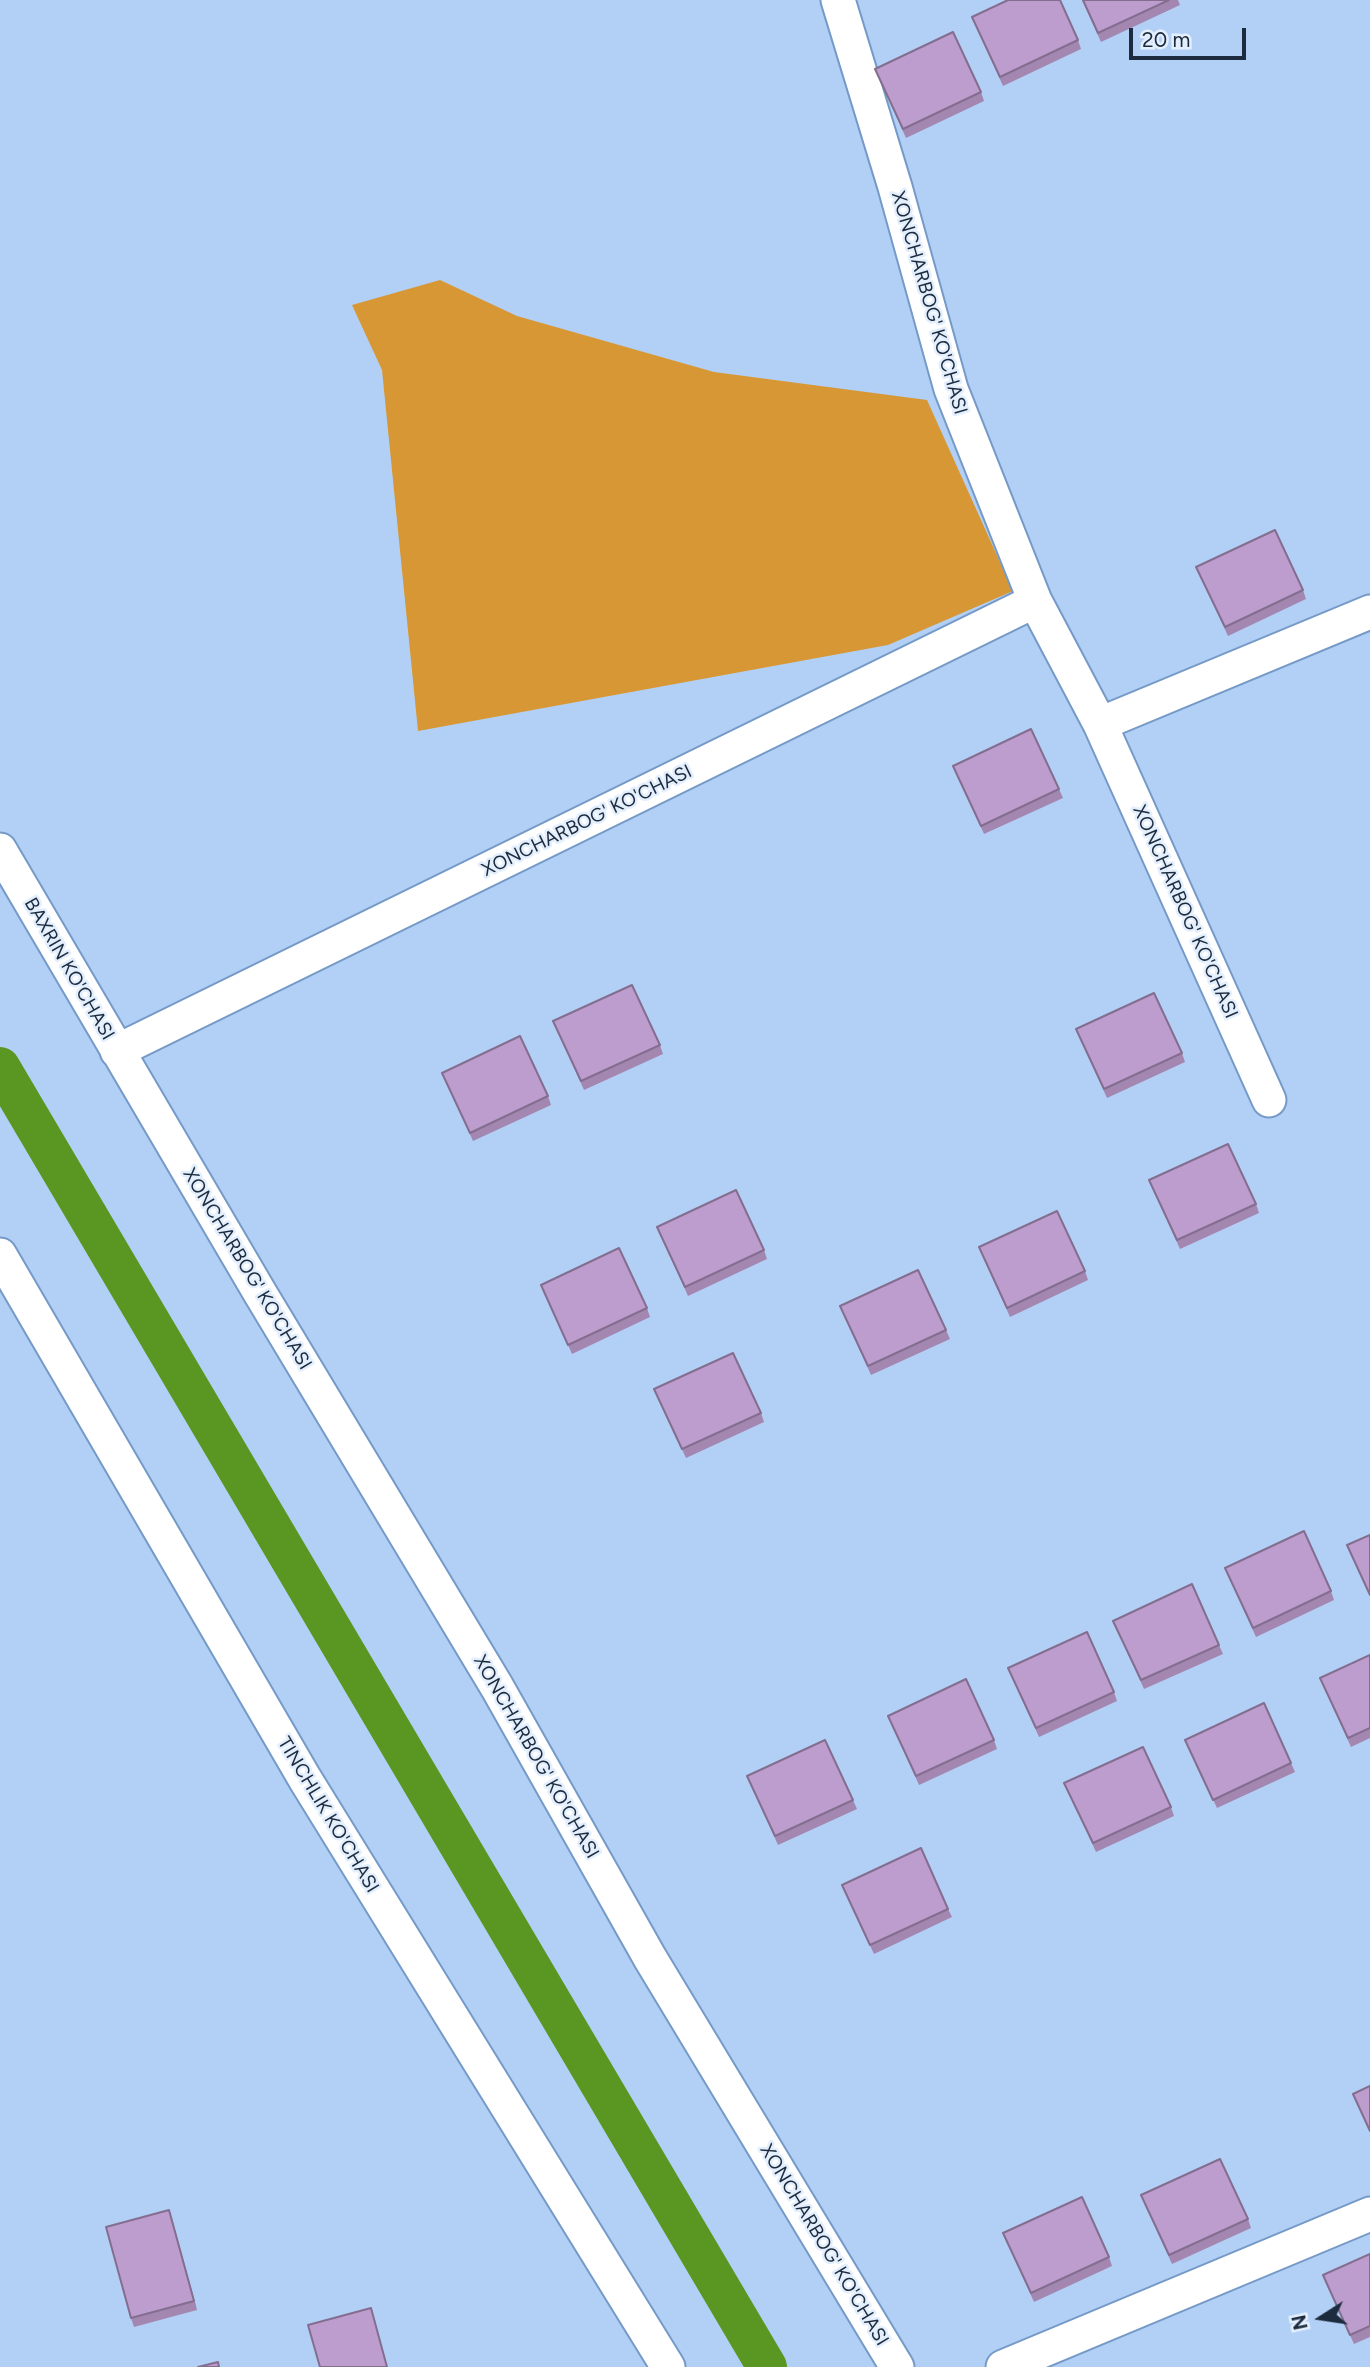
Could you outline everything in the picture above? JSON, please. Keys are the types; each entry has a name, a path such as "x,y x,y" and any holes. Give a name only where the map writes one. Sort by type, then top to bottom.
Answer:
{"street":[{"name":"XONCHARBOG' KO'CHASI","path":"838,0 895,187 950,389 1035,601 1100,724 1269,1100"},
{"name":"XONCHARBOG' KO'CHASI","path":"897,2367 650,1958 497,1687 117,1051 1035,601"},
{"path":"1100,724 1370,612"},
{"name":"BAXRIN KO'CHASI","path":"0,850 117,1051"},
{"name":"TINCHLIK KO'CHASI","path":"0,1255 305,1779 668,2367"},
{"path":"1003,2367 1370,2214"}],"shaded area":[{"path":"440,280 517,316 714,372 927,400 1013,591 888,645 418,731 382,370 352,305"}],"building":[{"path":"1008,0 1060,0 1078,40 1000,77 972,17"},
{"path":"1083,0 1169,0 1098,33"},
{"path":"953,32 981,92 903,129 875,69"},
{"path":"1275,530 1303,590 1225,627 1196,567"},
{"path":"1031,729 1059,789 981,826 953,766"},
{"path":"632,985 660,1045 581,1081 553,1021"},
{"path":"1154,993 1182,1053 1104,1089 1076,1029"},
{"path":"520,1036 548,1096 470,1133 442,1073"},
{"path":"1228,1144 1256,1204 1177,1240 1149,1180"},
{"path":"736,1190 764,1250 685,1287 657,1227"},
{"path":"1057,1211 1085,1271 1007,1308 979,1247"},
{"path":"619,1248 647,1308 568,1345 541,1285"},
{"path":"918,1270 946,1330 868,1366 840,1306"},
{"path":"733,1353 761,1413 682,1449 654,1389"},
{"path":"1304,1531 1331,1591 1253,1628 1225,1568"},
{"path":"1370,1535 1370,1595 1347,1545"},
{"path":"1192,1584 1219,1645 1141,1680 1113,1621"},
{"path":"1087,1632 1114,1692 1036,1728 1008,1668"},
{"path":"1370,1655 1370,1728 1348,1738 1320,1678"},
{"path":"966,1679 994,1740 916,1776 888,1716"},
{"path":"1264,1703 1291,1763 1213,1800 1185,1740"},
{"path":"825,1740 853,1800 775,1836 747,1776"},
{"path":"1143,1747 1171,1807 1093,1843 1064,1783"},
{"path":"921,1848 948,1909 870,1945 842,1885"},
{"path":"1370,2086 1370,2131 1353,2094"},
{"path":"1220,2159 1248,2219 1169,2255 1141,2195"},
{"path":"1082,2197 1109,2257 1031,2293 1003,2233"},
{"path":"169,2210 194,2301 131,2318 106,2227"},
{"path":"1370,2254 1370,2326 1350,2335 1323,2275"},
{"path":"371,2308 387,2367 320,2367 308,2325"},
{"path":"218,2362 219,2367 198,2367"}],"waterway":[{"path":"0,1067 767,2367"}]}
